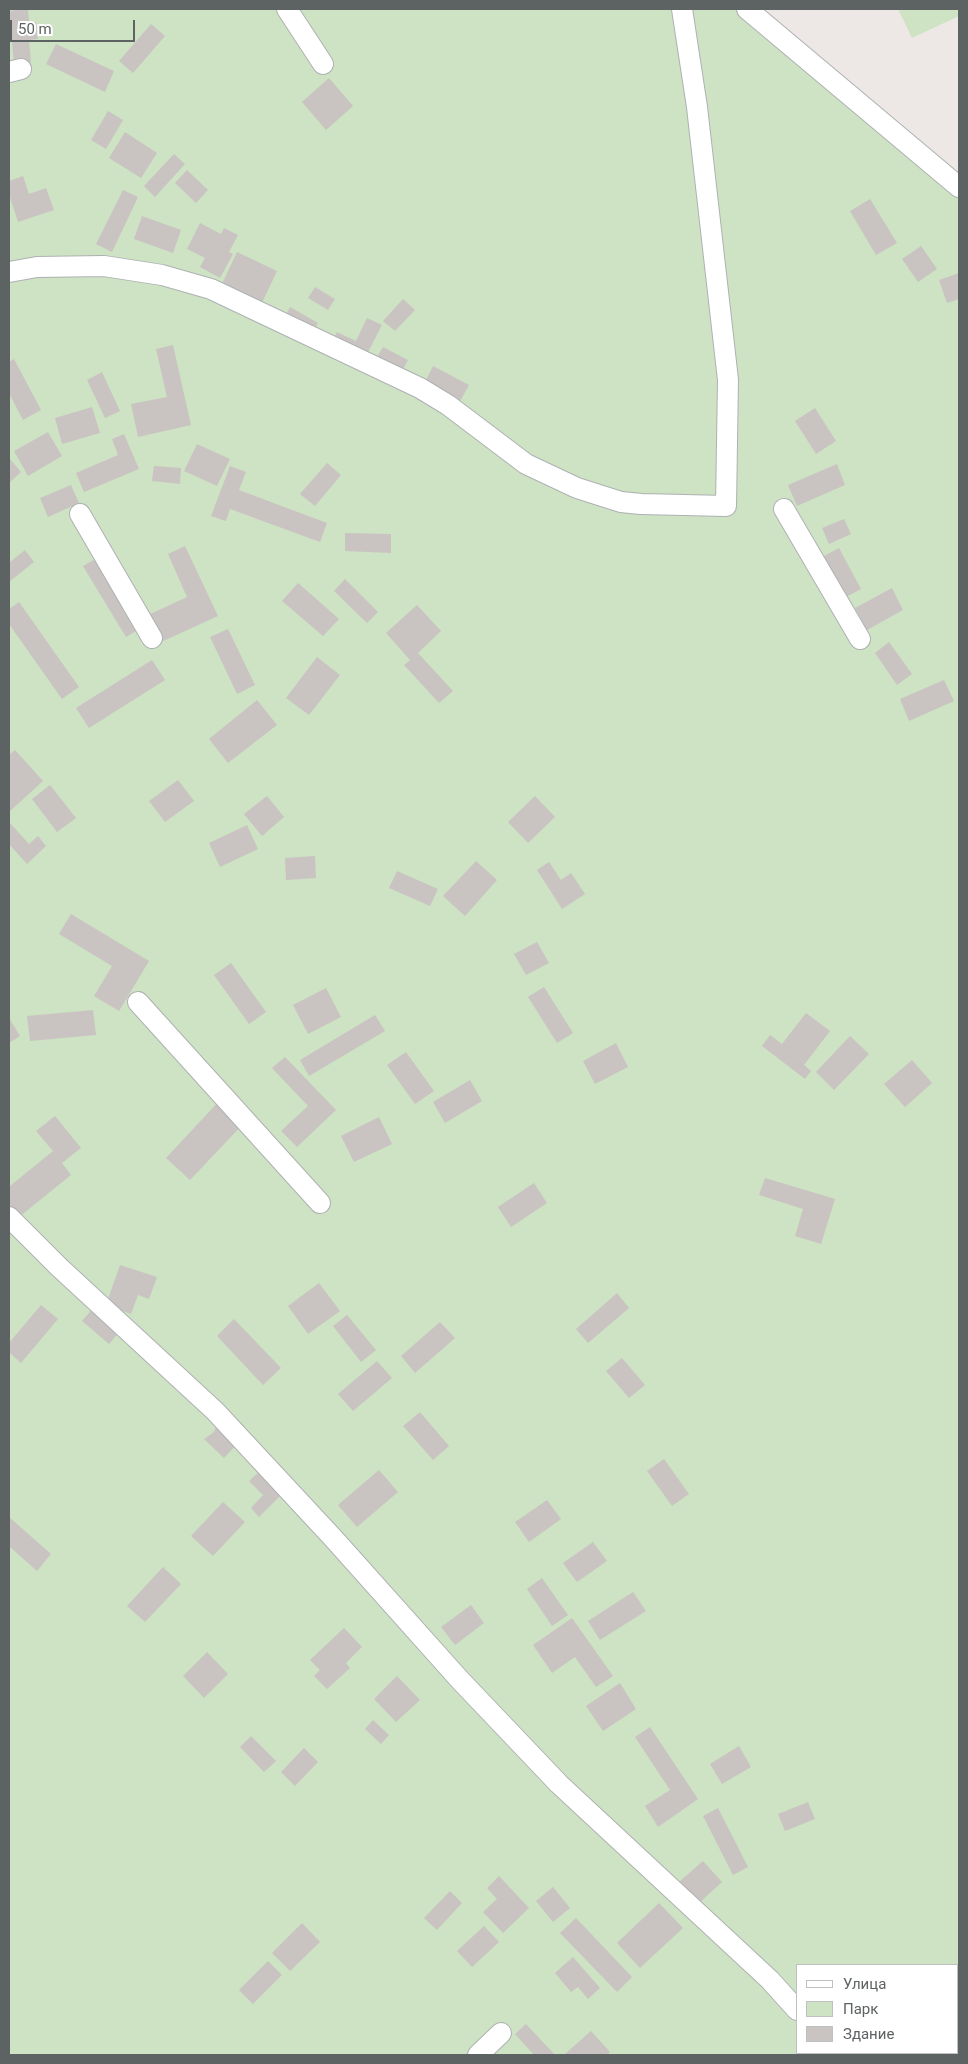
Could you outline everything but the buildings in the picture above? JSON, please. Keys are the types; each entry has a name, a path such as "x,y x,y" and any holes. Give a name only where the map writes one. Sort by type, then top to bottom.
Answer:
{"street":[{"path":"287,9 323,64"},
{"path":"9,272 37,267 104,266 162,275 203,286 420,388 448,405 526,464 577,488 621,502 726,506 728,380 698,108 682,9"},
{"path":"747,9 959,187"},
{"path":"784,509 860,639"},
{"path":"80,514 152,638"},
{"path":"138,1002 320,1203"},
{"path":"9,1217 73,1280 215,1411 334,1538 460,1680 559,1784 770,1980 796,2009"},
{"path":"478,2055 501,2033"}],"green space":[{"path":"9,9 751,9 959,192 959,2055 9,2055"},
{"path":"898,9 959,9 959,16 912,38"}]}
